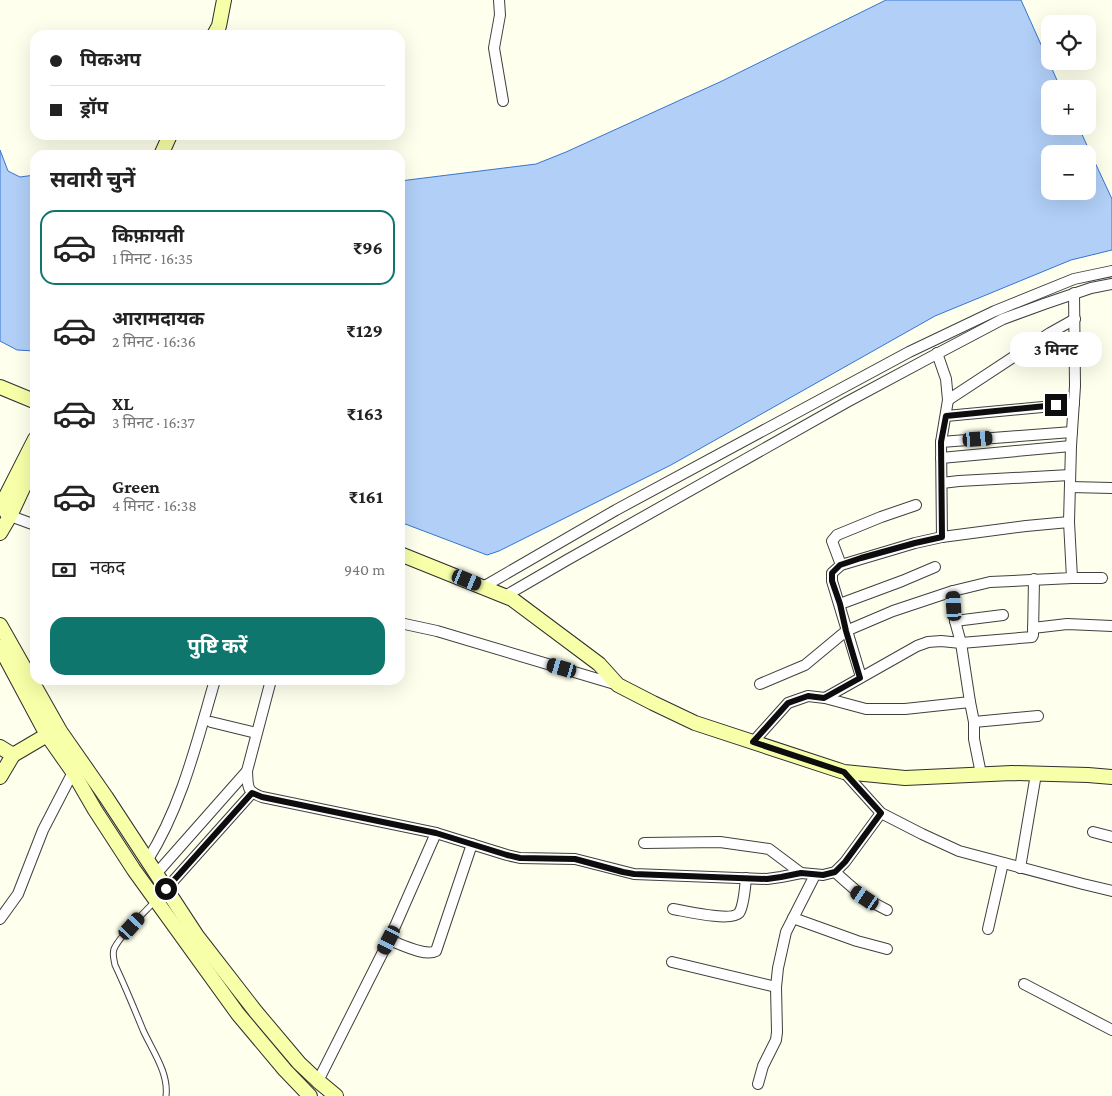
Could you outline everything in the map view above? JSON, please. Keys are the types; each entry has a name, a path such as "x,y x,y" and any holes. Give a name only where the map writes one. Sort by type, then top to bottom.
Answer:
{"street":[{"path":"499,0 500,15 494,48 503,101"},
{"path":"217,30 219,26 220,1"},
{"path":"483,587 616,510 910,352 995,311 1074,279 1112,271"},
{"path":"506,596 822,416 1003,319 1074,293 1112,284"},
{"path":"1072,578 1068,522 1074,404 1074,293"},
{"path":"948,400 1050,333 1075,319"},
{"path":"937,353 946,379 948,400 941,442 942,537"},
{"path":"0,387 30,401"},
{"path":"816,402 822,416"},
{"path":"946,416 1074,404"},
{"path":"941,442 1072,432"},
{"path":"941,458 1071,446"},
{"path":"0,533 3,512 30,450"},
{"path":"3,512 30,470"},
{"path":"942,483 1070,476"},
{"path":"1070,487 1112,488"},
{"path":"840,565 832,541 837,535 881,517 916,506"},
{"path":"3,512 30,523"},
{"path":"860,678 832,581 832,573 840,565 942,537 1068,522"},
{"path":"405,556 512,599 598,664 618,685"},
{"path":"840,604 934,568"},
{"path":"760,684 805,665 846,631 893,611 953,591 990,582 1102,578"},
{"path":"824,698 917,646 928,642 961,643 1029,638 1034,635 1034,579"},
{"path":"953,591 955,621 961,643 974,722 974,739 981,774"},
{"path":"955,621 1003,615"},
{"path":"405,624 437,631 618,685 695,723 844,772 905,778 1012,773 1088,774 1112,777"},
{"path":"1033,628 1067,624 1112,626"},
{"path":"0,625 72,772 152,895 299,1063 336,1096"},
{"path":"0,647 53,733 106,797 161,881 199,950 238,1014 285,1070 310,1096"},
{"path":"147,861 159,842 178,798 193,757 214,685"},
{"path":"270,685 247,771 248,785 252,793 262,797 436,833 520,858 575,859 634,874 767,879 801,873 823,875 835,872 845,862 881,813"},
{"path":"753,742 788,703 808,696 824,698 866,709 905,709 970,702"},
{"path":"974,722 1038,716"},
{"path":"210,722 256,733"},
{"path":"0,777 13,755 53,733"},
{"path":"0,747 13,755"},
{"path":"152,895 247,771"},
{"path":"0,919 18,894 43,830 72,772"},
{"path":"844,772 881,813 959,851 1112,891"},
{"path":"1020,868 1036,774"},
{"path":"161,881 252,793"},
{"path":"1093,832 1112,837"},
{"path":"318,1081 389,940 436,833"},
{"path":"644,843 720,842 769,849 801,873"},
{"path":"389,940 424,953 431,954 436,951 472,844"},
{"path":"988,929 1003,864"},
{"path":"835,872 856,891 874,904 887,910"},
{"path":"758,1084 763,1066 776,1040 776,986 786,932 815,875"},
{"path":"673,909 724,917 734,916 738,914 742,906 746,878"},
{"path":"793,918 887,949"},
{"path":"672,962 776,986"},
{"path":"1024,984 1112,1030"},
{"path":"252,1030 264,1021"}],"lane":[{"path":"152,895 120,939 113,956 162,1070 167,1088 166,1096"}],"water":[{"path":"886,0 1021,0 1041,44 1041,70 1052,70 1057,80 1041,80 1041,135 1082,135 1087,145 1041,145 1041,200 1096,200 1096,165 1112,199 1112,250 1071,260 935,316 671,465 499,551 487,555 405,524 405,180 536,164 722,81"},
{"path":"0,150 8,171 20,177 30,176 30,351 17,350 0,341"}],"route":[{"path":"166,889 252,793 262,797 436,833 520,858 575,859 634,874 767,879 801,873 823,875 835,872 845,862 881,813 844,772 753,742 788,703 808,696 824,698 860,678 832,581 832,573 840,565 861,558 942,537 941,442 946,416 1056,405"}]}
